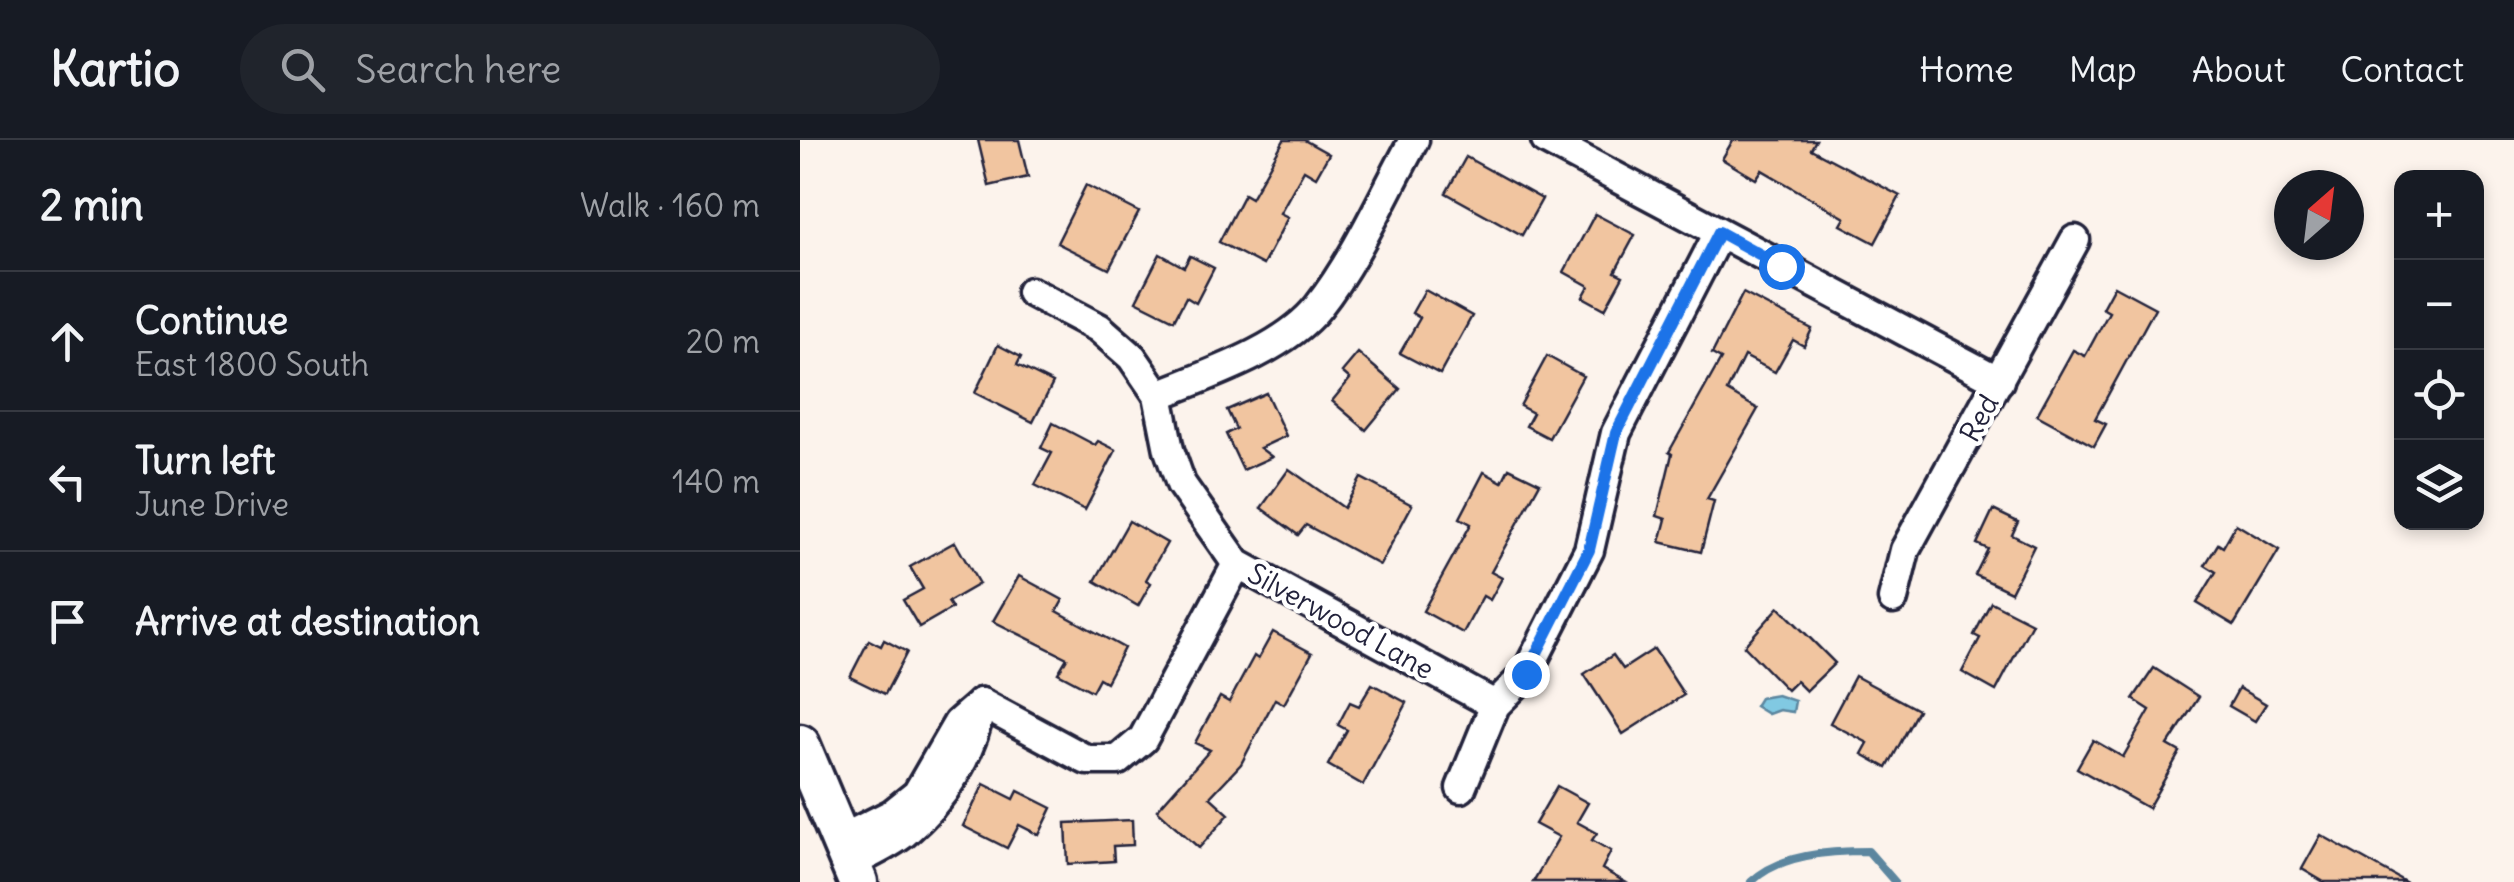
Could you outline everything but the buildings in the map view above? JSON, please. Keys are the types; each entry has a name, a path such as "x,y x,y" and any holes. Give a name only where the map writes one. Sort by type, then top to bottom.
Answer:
{"street":[{"path":"1158,395 1242,362 1316,310 1342,271 1414,140"},
{"path":"1546,140 2000,381"},
{"path":"1460,788 1495,706 1526,674 1589,550 1616,433 1719,232"},
{"name":"Red","path":"1892,600 1905,550 2074,240"},
{"name":"Silverwood Lane","path":"1032,292 1099,328 1132,357 1158,395 1169,450 1181,484 1237,564 1495,706"},
{"path":"800,744 849,862 892,814 917,794 958,723 982,702 1086,760 1118,760 1142,740 1237,564"}],"water":[{"path":"1777,695 1795,701 1793,712 1779,710 1768,714 1755,706 1760,698"}],"waterway":[{"path":"1751,882 1791,860 1822,853 1868,851 1895,882"}],"route":[{"path":"1526,674 1589,550 1616,433 1719,232 1781,266"}]}
